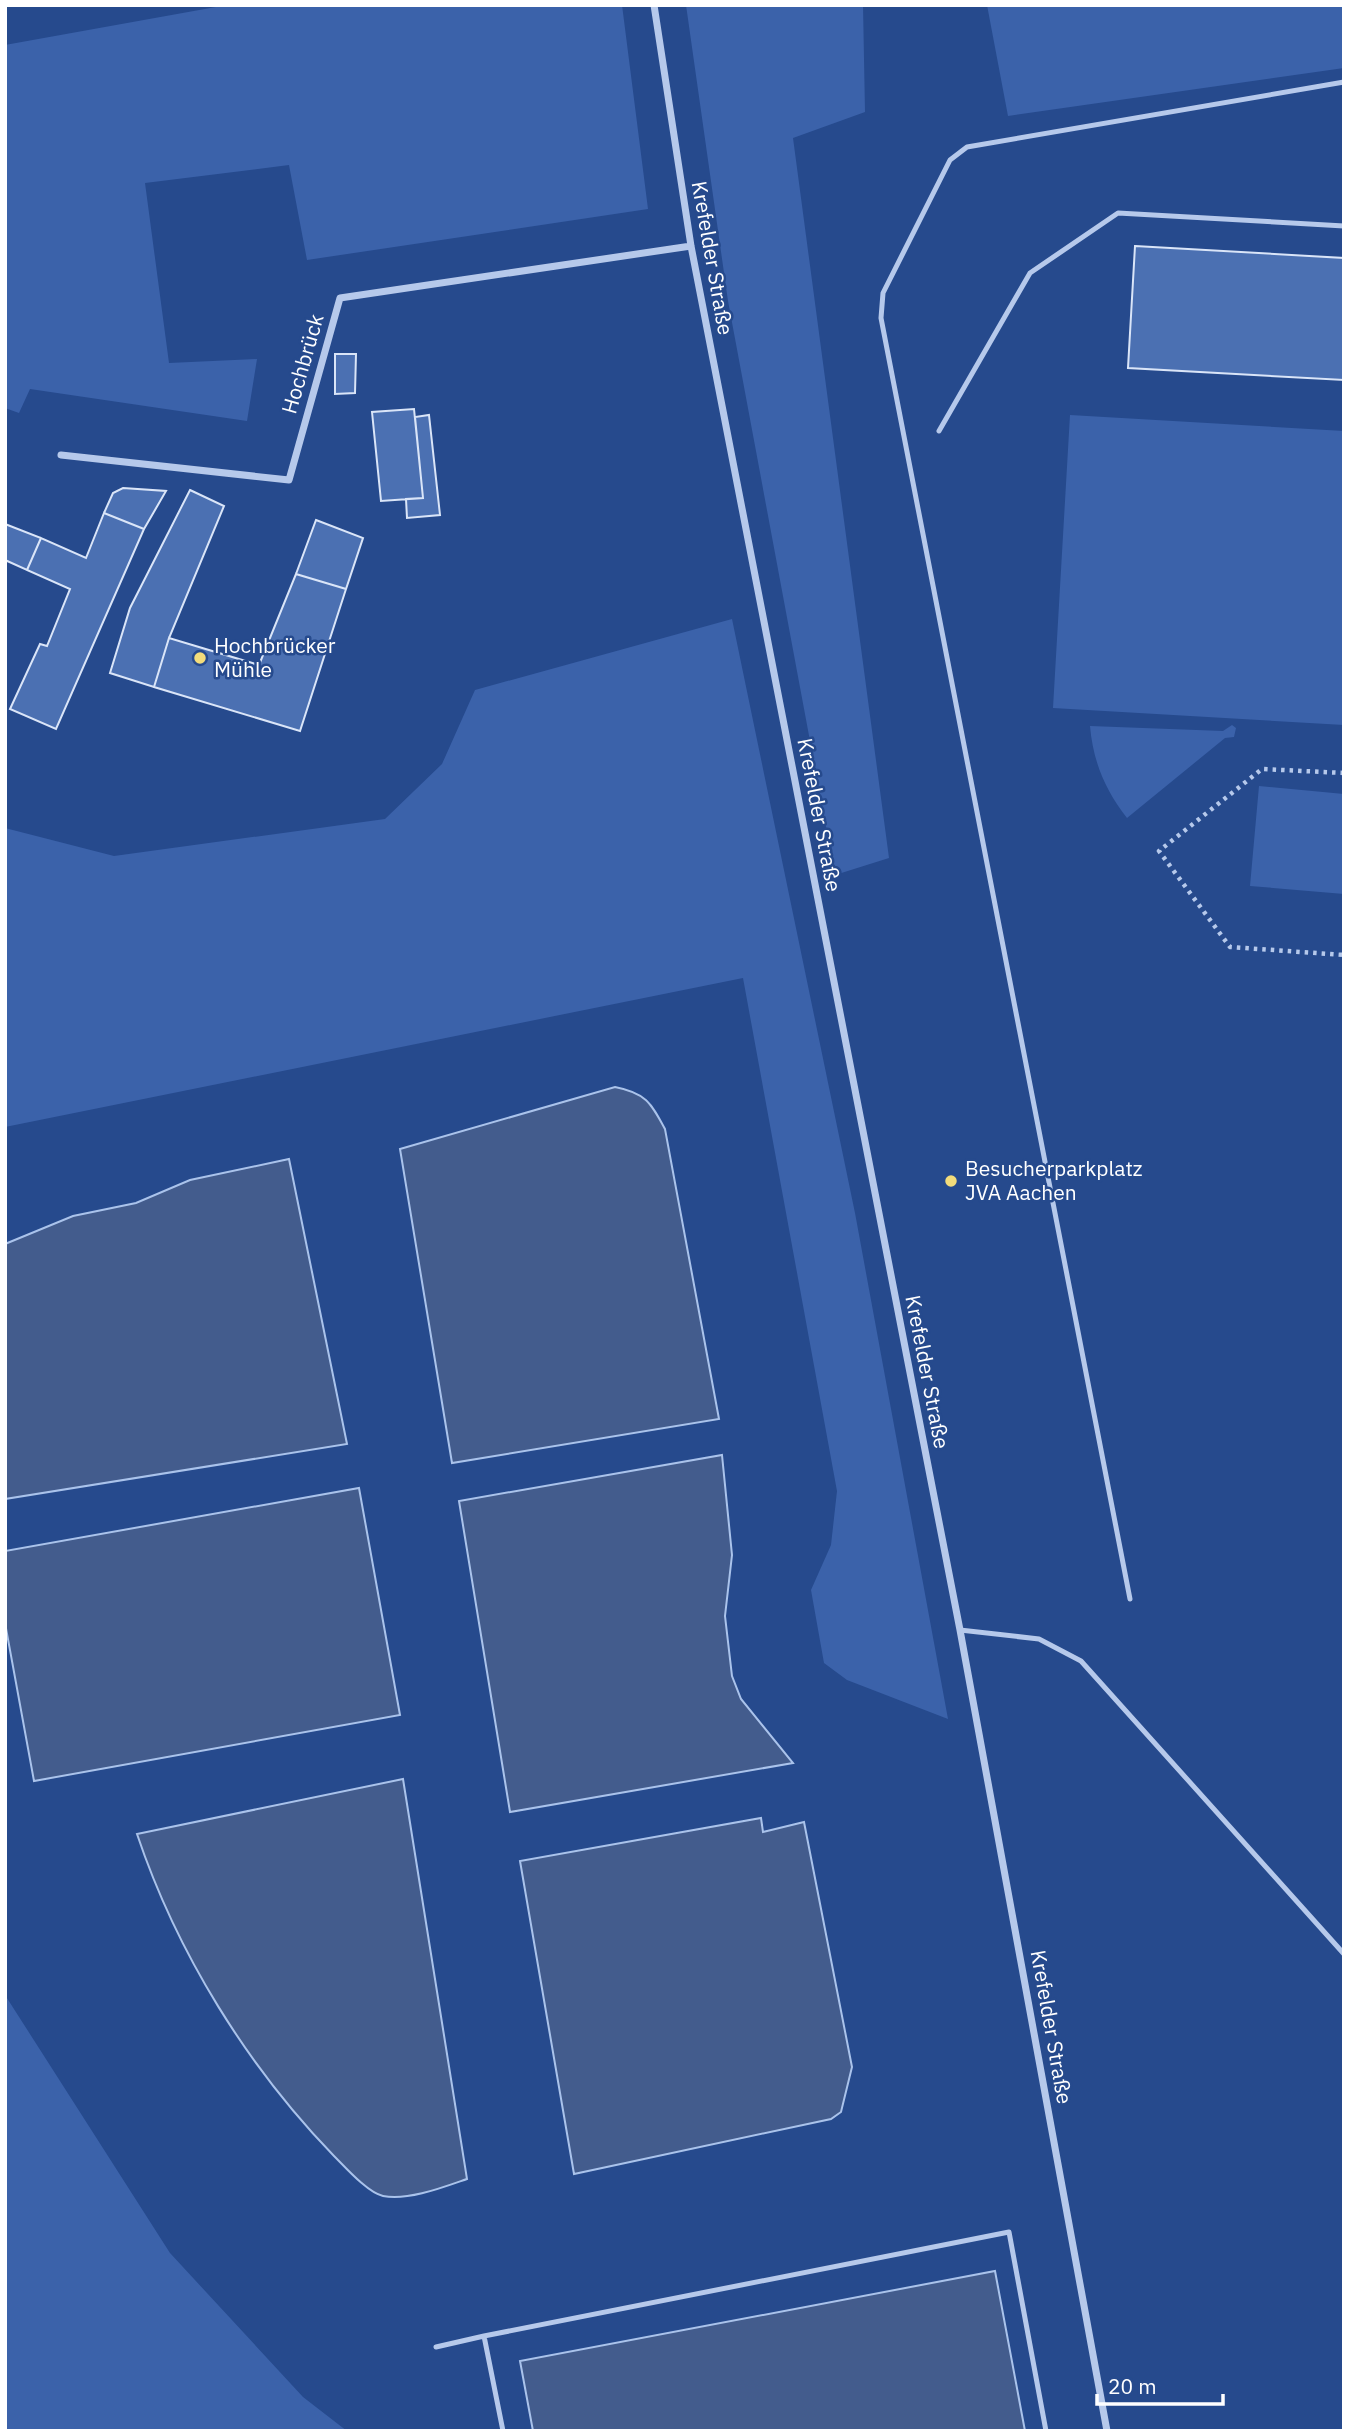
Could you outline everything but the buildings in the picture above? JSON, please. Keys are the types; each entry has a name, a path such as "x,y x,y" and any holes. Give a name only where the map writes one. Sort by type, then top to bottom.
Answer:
{"street":[{"name":"Krefelder Straße","path":"654,5 691,246 960,1630 1107,2431"},
{"name":"Hochbrück","path":"61,455 289,480 340,298 691,246"}],"lane":[{"path":"1130,1599 881,318 883,293 950,160 967,147 1344,82"},
{"path":"939,431 1030,273 1118,213 1344,226"},
{"path":"960,1630 1039,1639 1081,1661 1344,1954"},
{"path":"436,2347 1009,2232 1046,2431"},
{"path":"484,2336 503,2431"}],"path":[{"path":"1344,773 1262,769 1159,851 1230,947 1344,956"}],"shaded area":[{"path":"227,5 622,5 648,209 307,260 289,165 145,183 169,363 257,359 247,421 30,389 19,413 5,408 5,45"},
{"path":"686,5 863,5 865,112 793,138 889,858 835,875 728,301"},
{"path":"987,5 1344,5 1344,68 1008,116"},
{"path":"1070,415 1344,431 1344,725 1053,708"},
{"path":"732,619 855,1213 948,1719 847,1680 824,1663 811,1590 831,1545 837,1491 743,978 5,1127 5,828 114,856 385,819 442,764 475,690"},
{"path":"1232,725 1236,728 1234,737 1225,738 1127,818 1101,775 1090,726 1223,731"},
{"path":"1259,786 1344,794 1344,894 1250,886"},
{"path":"615,1087 634,1092 646,1100 665,1129 719,1419 452,1463 400,1149"},
{"path":"289,1159 347,1444 5,1499 5,1244 73,1216 136,1203 190,1180"},
{"path":"722,1455 732,1555 725,1616 732,1676 741,1699 793,1763 510,1812 459,1501"},
{"path":"359,1488 400,1715 34,1781 5,1623 5,1551"},
{"path":"403,1779 467,2179 426,2192 393,2197 377,2194 344,2166 302,2121 244,2046 218,2006 172,1922 137,1834"},
{"path":"761,1818 763,1832 804,1822 852,2067 841,2112 831,2119 574,2174 520,1861"},
{"path":"5,1995 170,2253 303,2397 347,2431 5,2431"},
{"path":"995,2271 1025,2431 533,2431 520,2361"}],"place":[{"name":"Hochbrücker Mühle","path":"200,658"},
{"name":"Besucherparkplatz JVA Aachen","path":"951,1181"}]}
